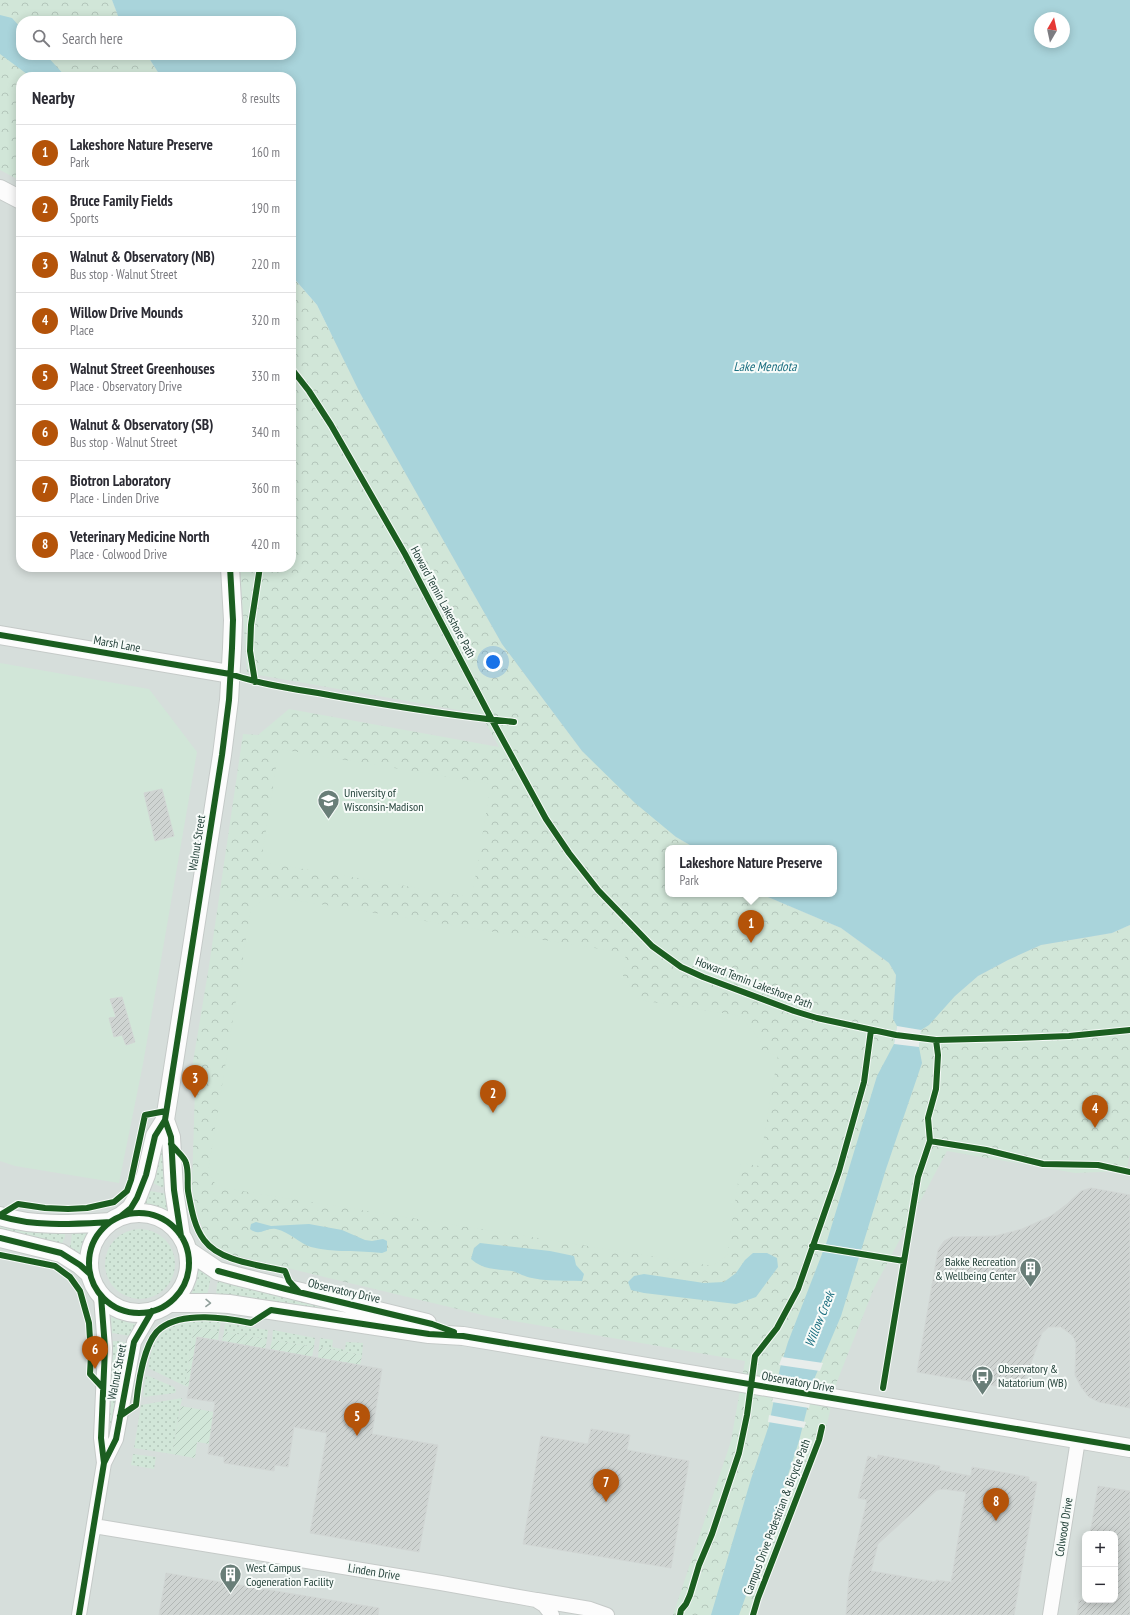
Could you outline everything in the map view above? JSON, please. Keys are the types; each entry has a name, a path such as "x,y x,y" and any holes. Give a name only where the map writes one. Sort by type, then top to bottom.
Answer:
{"street":[{"path":"0,189 16,197"},
{"name":"Walnut Street","path":"115,1219 131,1208 137,1198 146,1175 155,1136 165,1120 222,755 230,674 233,620 230,572"},
{"name":"Marsh Lane","path":"0,635 230,674"},
{"name":"Walnut Street","path":"165,1120 171,1138 174,1190 184,1243"},
{"path":"0,1216 36,1223 68,1224 115,1219 138,1213 154,1215 170,1224 184,1243 189,1265 186,1279 179,1292 168,1303 152,1311 134,1312 116,1307 101,1296 94,1285 90,1274 89,1254 96,1236 115,1219"},
{"path":"0,1238 61,1253 80,1265 90,1274"},
{"name":"Observatory Drive","path":"184,1243 218,1271 432,1324 463,1336"},
{"name":"Walnut Street","path":"79,1615 104,1463 101,1438 105,1348 101,1296"},
{"name":"Observatory Drive","path":"168,1303 229,1304 430,1334 463,1336 1130,1448"},
{"name":"Walnut Street","path":"104,1463 116,1439 134,1342 152,1311"},
{"name":"Colwood Drive","path":"1050,1615 1078,1440"},
{"name":"Linden Drive","path":"94,1526 441,1583 544,1607 590,1609 607,1615"}],"shaded area":[{"name":"University of Wisconsin-Madison","path":"0,0 112,0 118,16 16,16 16,60 150,60 158,72 16,72 16,572 296,572 296,282 676,837 690,845 665,845 665,897 768,897 841,928 889,963 1112,933 1130,925 1130,1615 0,1615"}],"green space":[{"path":"0,0 112,0 118,16 16,16 16,60 150,60 158,72 16,72 16,178 0,170"},
{"path":"296,281 317,305 360,393 502,644 582,751 676,837 690,845 665,845 665,897 768,897 841,928 889,963 896,975 893,1019 955,996 978,976 1041,945 1112,933 1130,925 1130,1155 1126,1171 1075,1173 947,1151 874,1288 836,1384 827,1424 761,1598 756,1615 673,1615 731,1441 745,1361 491,1317 233,1255 220,1249 208,1240 204,1234 196,1210 192,1187 195,1089 193,1062 209,966 243,734 258,735 289,709 499,747 481,714 247,673 240,572 296,572"},
{"path":"0,663 149,689 197,752 143,1064 119,1183 15,1166 0,1161"},
{"path":"279,749 491,784 472,897 261,862"},
{"path":"269,896 626,953 623,976 640,1000 741,1016 761,1042 760,1051 778,1055 759,1166 741,1163 727,1255 713,1266 217,1187 208,1171 251,909"},
{"path":"160,1151 164,1151 166,1186 161,1187 153,1183"},
{"path":"150,1191 167,1194 170,1211 143,1205"},
{"path":"0,1226 65,1232 65,1237 61,1246 0,1232"},
{"path":"140,1229 159,1235 169,1245 175,1264 169,1283 159,1293 140,1299 121,1293 111,1283 105,1264 111,1245 121,1235"},
{"path":"90,1231 82,1246 80,1256 69,1249 72,1232"},
{"path":"199,1268 211,1276 207,1296 191,1295 196,1283"},
{"path":"219,1280 345,1310 345,1314 216,1295"},
{"path":"111,1317 136,1324 130,1336 112,1333"},
{"path":"206,1321 221,1322 219,1332 194,1327 185,1386 148,1368 154,1344 165,1330 182,1324"},
{"path":"225,1323 268,1330 267,1339 224,1332"},
{"path":"194,1327 219,1332 218,1340 197,1337 189,1387 185,1386"},
{"path":"273,1330 315,1338 314,1347 272,1340"},
{"path":"224,1332 267,1339 265,1349 222,1341"},
{"path":"320,1338 333,1340 332,1347 345,1350 346,1342 363,1343 362,1355 319,1347"},
{"path":"272,1340 314,1347 312,1357 270,1349"},
{"path":"113,1341 127,1343 112,1424 110,1424"},
{"path":"319,1347 362,1355 360,1365 318,1358"},
{"path":"146,1375 174,1387 176,1391 175,1393 143,1397"},
{"path":"182,1398 172,1454 134,1448 141,1405"},
{"path":"181,1406 214,1412 210,1444 197,1442 195,1458 172,1454"},
{"path":"133,1454 156,1457 154,1469 131,1465"}],"water":[{"name":"Lake Mendota","path":"112,0 1130,0 1130,925 1112,933 1041,945 1008,960 978,976 955,996 929,1025 921,1030 919,1047 922,1063 886,1169 841,1316 815,1377 799,1441 775,1515 739,1615 711,1615 751,1479 769,1425 780,1368 788,1342 827,1241 877,1076 894,1044 897,1026 893,1019 896,975 889,963 841,928 768,897 837,897 837,845 690,845 676,837 635,803 582,751 502,644 360,393 317,305 296,281 296,72 158,72 150,60 296,60 296,16 118,16"},
{"path":"0,15 12,18 16,22 16,60 51,60 61,72 24,72 0,54"},
{"path":"256,1222 271,1226 309,1224 342,1230 365,1240 372,1241 383,1239 387,1241 387,1251 382,1253 319,1249 311,1247 276,1229 257,1232 250,1229 251,1224"},
{"path":"480,1243 550,1251 574,1256 576,1265 584,1274 582,1281 538,1279 527,1277 512,1271 485,1267 471,1259 474,1248"},
{"path":"753,1253 767,1253 777,1258 778,1267 756,1297 736,1304 644,1293 631,1290 628,1282 634,1276 644,1274 704,1283 724,1282 736,1273 745,1260"}],"pier":[{"path":"897,1026 921,1030 919,1047 894,1044"},
{"path":"823,1244 863,1250 861,1257 821,1250"},
{"path":"782,1357 823,1363 820,1371 779,1365"},
{"path":"777,1376 815,1382 809,1408 772,1402"},
{"path":"769,1415 806,1422 804,1428 768,1422"}],"building":[{"path":"162,789 174,836 155,841 144,793"},
{"path":"122,997 135,1042 126,1045 122,1035 114,1037 109,1018 116,1017 110,999"},
{"name":"Bakke Recreation & Wellbeing Center","path":"1091,1188 1130,1195 1130,1408 1099,1402 1089,1397 1081,1387 1075,1375 1076,1343 1073,1336 1061,1327 1049,1327 1042,1333 1022,1387 1014,1389 917,1372 938,1250 944,1241 952,1237 995,1236 1022,1229 1051,1216 1081,1191"},
{"path":"197,1337 382,1369 372,1434 438,1445 419,1552 310,1533 327,1433 294,1427 288,1467 275,1465 274,1471 224,1463 224,1457 208,1454 215,1402 187,1398"},
{"path":"591,1429 630,1435 627,1450 689,1461 671,1568 523,1544 541,1436 588,1444"},
{"path":"878,1455 940,1466 939,1470 971,1476 972,1467 1029,1477 1029,1481 1037,1482 1014,1615 846,1615 849,1577 867,1500 858,1498 868,1456 877,1459","holes":["943,1489 966,1492 951,1582 936,1580 936,1582 871,1571 878,1544 937,1490"]},
{"path":"1098,1486 1130,1491 1130,1615 1077,1615 1079,1600 1082,1600 1082,1603 1118,1603 1118,1531 1090,1531"},
{"name":"West Campus Cogeneration Facility","path":"166,1573 379,1608 378,1615 159,1615"}],"cycle path":[{"name":"Howard Temin Lakeshore Path","path":"296,374 309,391 331,425 405,554 546,819 569,853 598,890 652,946 681,967 703,977 794,1011 817,1018 896,1035 936,1040 1069,1036 1130,1030"},
{"path":"121,1216 131,1208 137,1198 146,1175 155,1136 165,1120 222,755 229,700 233,620 230,572"},
{"path":"255,682 250,651 251,625 259,572"},
{"path":"0,635 230,674 271,685 362,701 514,722"},
{"path":"680,1615 681,1610 686,1604 690,1595 699,1565 712,1534 739,1453 747,1415 755,1356 777,1328 798,1289 839,1171 864,1082 871,1030"},
{"path":"883,1388 918,1177 930,1141 928,1118 936,1089 938,1055 936,1040"},
{"path":"0,1215 18,1204 45,1208 68,1209 87,1208 114,1202 127,1191 131,1180 145,1115 166,1111"},
{"path":"165,1120 171,1137 174,1190 181,1236"},
{"path":"930,1141 986,1150 1043,1164 1098,1165 1130,1172"},
{"path":"171,1144 185,1161 188,1191 195,1223 204,1240 211,1247 230,1258 241,1262 285,1271 289,1281 299,1292"},
{"path":"139,1213 158,1217 174,1228 185,1244 189,1263 185,1282 174,1298 158,1309 139,1313 120,1309 104,1298 93,1282 89,1263 93,1244 104,1228 120,1217 139,1213"},
{"path":"0,1216 27,1222 55,1224 110,1222"},
{"path":"0,1238 61,1253 80,1265 90,1274"},
{"path":"812,1246 904,1261"},
{"path":"0,1255 55,1266 70,1277 80,1291 89,1323 91,1355 90,1374 103,1388"},
{"path":"218,1271 432,1324 454,1332"},
{"path":"79,1615 104,1463 101,1438 105,1348 101,1296"},
{"path":"120,1416 136,1405 140,1375 146,1352 150,1342 161,1328 181,1319 205,1317 230,1319 251,1323 271,1310 429,1334 463,1336 1130,1448"},
{"path":"104,1463 116,1439 134,1342 152,1311"},
{"name":"Campus Drive Pedestrian & Bicycle Path","path":"753,1615 758,1598 819,1440 822,1427"}],"place":[{"name":"University of Wisconsin-Madison","path":"328,820"},
{"name":"Lakeshore Nature Preserve","path":"751,943"},
{"name":"Walnut & Observatory (NB)","path":"195,1098"},
{"name":"Bruce Family Fields","path":"493,1113"},
{"name":"Willow Drive Mounds","path":"1095,1128"},
{"name":"Bakke Recreation & Wellbeing Center","path":"1031,1288"},
{"name":"Walnut & Observatory (SB)","path":"95,1369"},
{"name":"Observatory & Natatorium (WB)","path":"983,1396"},
{"name":"Walnut Street Greenhouses","path":"357,1436"},
{"name":"Biotron Laboratory","path":"606,1502"},
{"name":"Veterinary Medicine North","path":"996,1521"},
{"name":"West Campus Cogeneration Facility","path":"231,1594"}],"water label":[{"name":"Willow Creek","path":"819,1319"}]}
